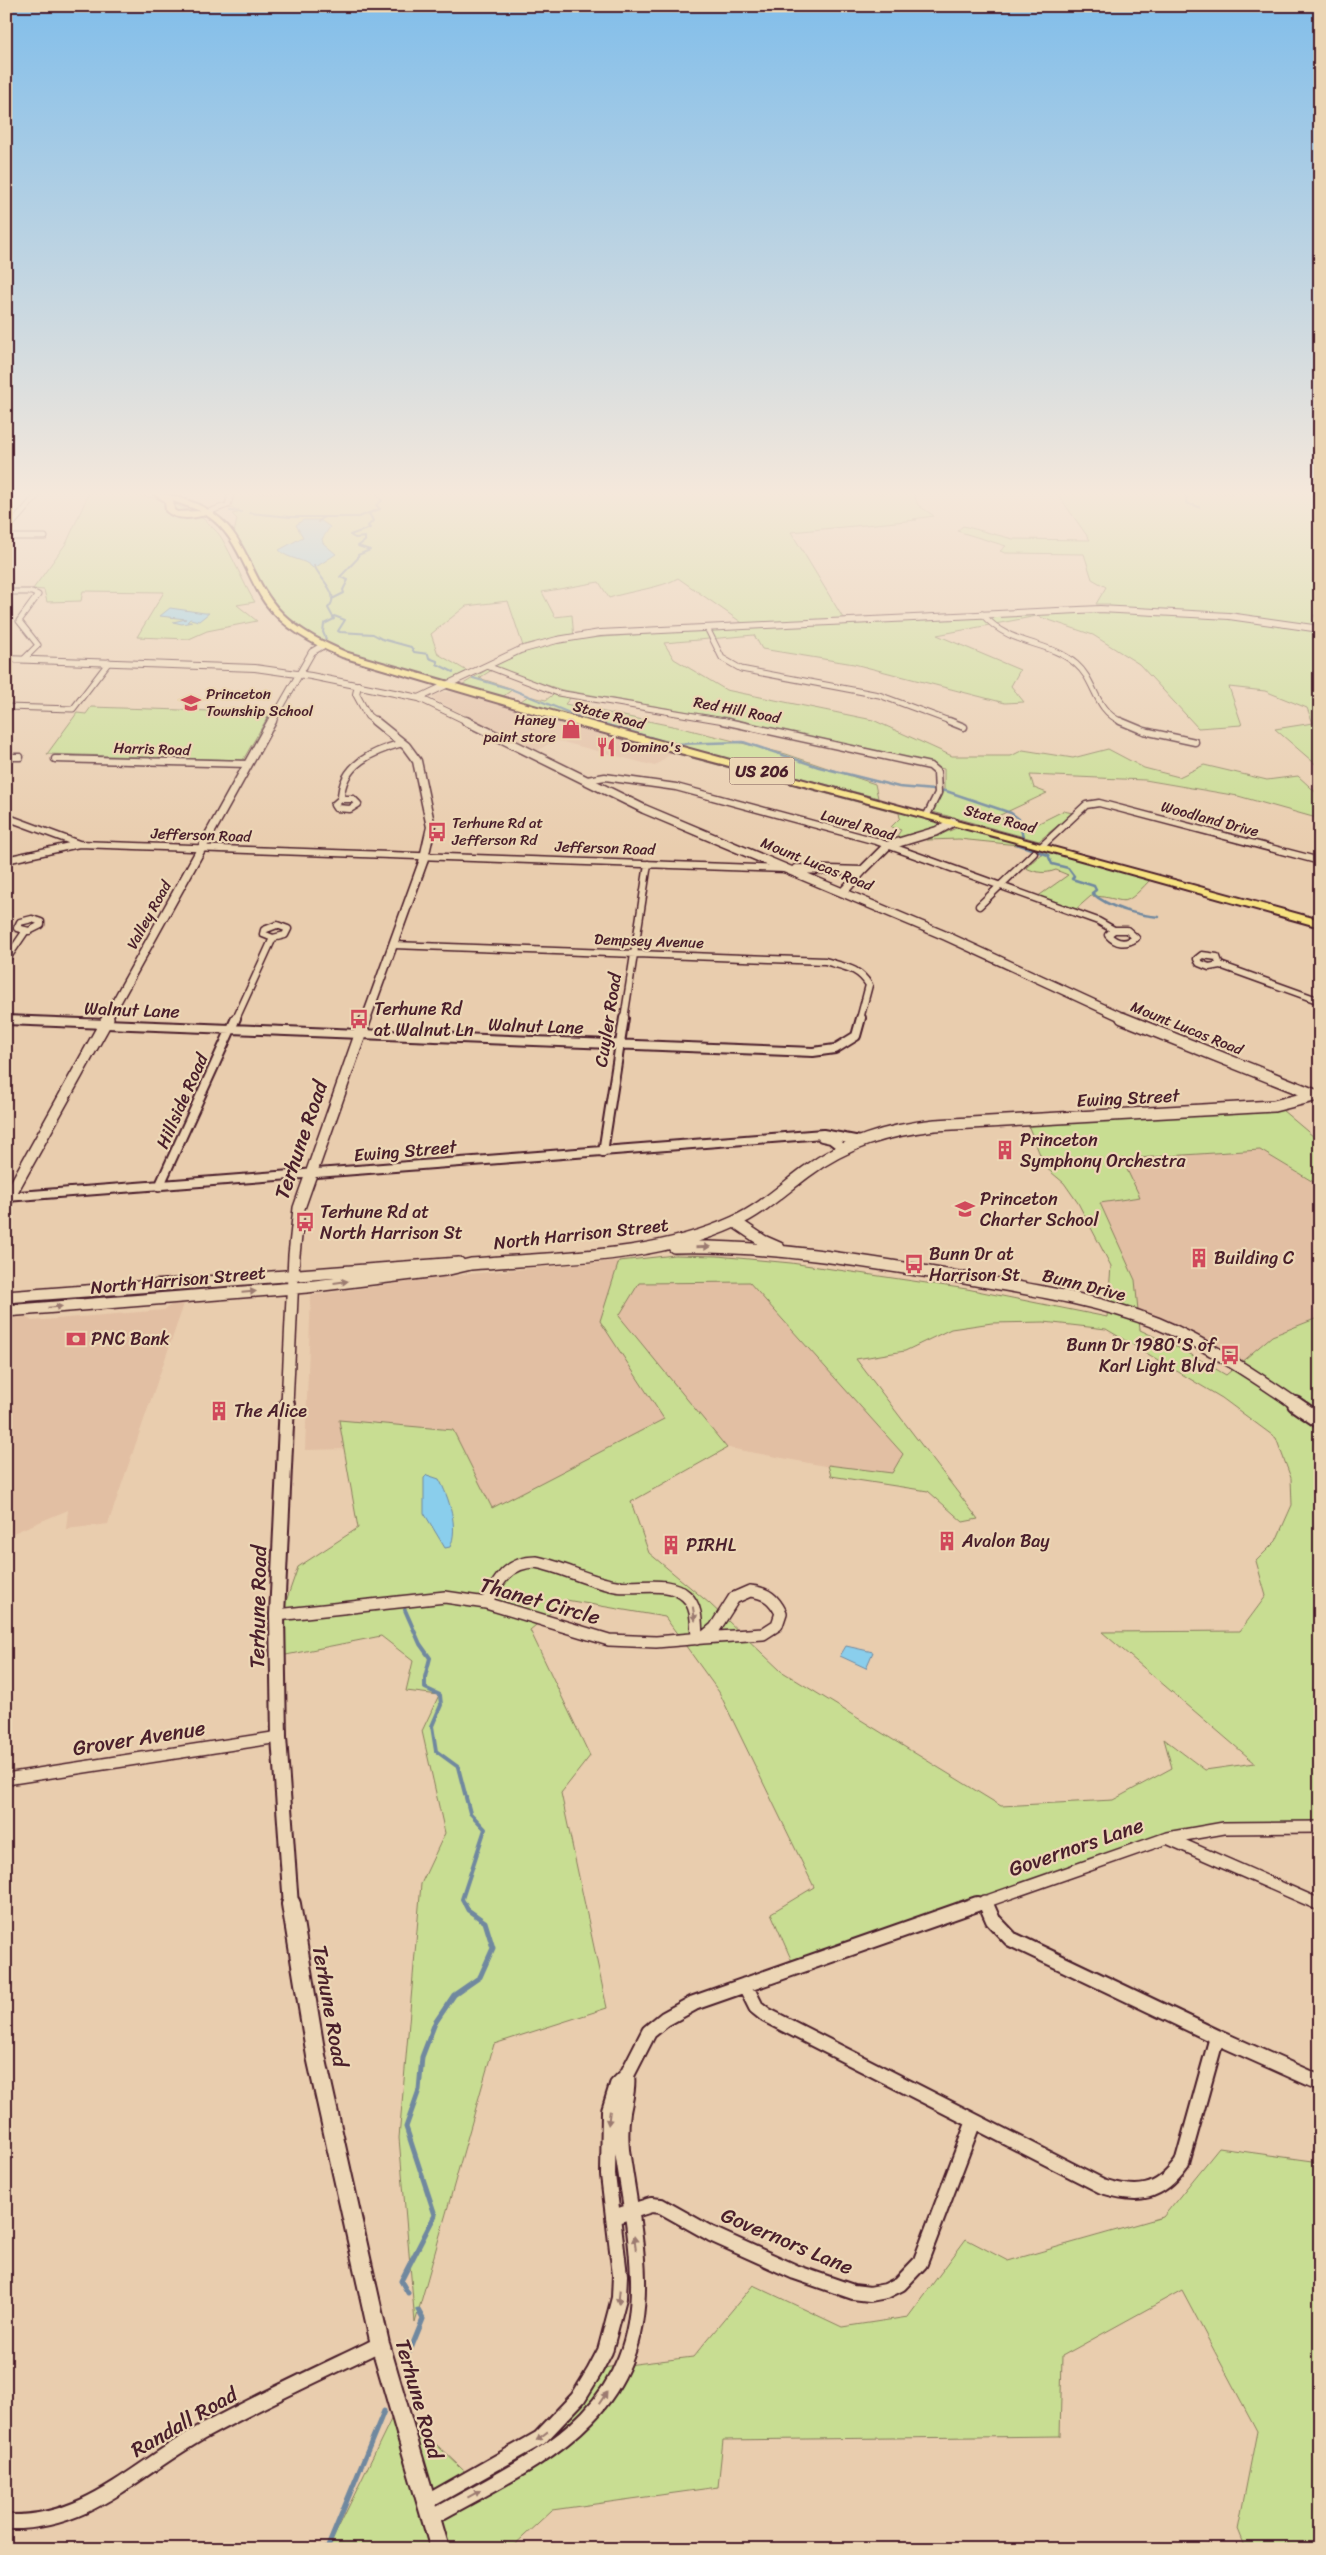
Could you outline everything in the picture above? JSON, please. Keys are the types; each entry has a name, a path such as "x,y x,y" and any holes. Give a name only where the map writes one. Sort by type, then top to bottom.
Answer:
{"highway":[{"name":"State Road","path":"277,612 296,630 322,646 378,666 570,721 953,822 1038,850 1320,924"}],"street":[{"path":"24,659 38,645 18,621 25,612"},
{"path":"419,698 448,686 525,648 571,637 707,628 1028,612"},
{"path":"1167,612 1230,616 1320,629"},
{"path":"982,614 993,628 1004,635 1054,652 1077,664 1087,675 1100,704 1115,718 1144,730 1195,742"},
{"path":"707,628 717,654 736,668 879,695 964,727"},
{"name":"Valley Road","path":"7,1199 299,674 312,652 322,646"},
{"name":"Mount Lucas Road","path":"6,659 227,665 299,674 419,698 644,809 844,891 946,936 1102,1010 1319,1096"},
{"path":"6,707 72,709 109,662"},
{"name":"Red Hill Road","path":"487,666 558,693 739,724 930,766 937,772 939,789 927,815"},
{"path":"358,685 356,690 358,697 368,687"},
{"name":"Terhune Road","path":"358,697 368,716 402,743 417,761 430,818 430,837 393,945 309,1175 299,1208 293,1281 277,1615 279,1737 291,1910 316,2056 380,2344 440,2549"},
{"path":"341,799 341,793 351,769 358,761 376,750 402,743"},
{"path":"6,757 20,758"},
{"name":"Harris Road","path":"55,759 248,764"},
{"name":"Laurel Road","path":"587,780 605,777 670,786 888,845 1098,921 1114,930"},
{"name":"Woodland Drive","path":"1038,850 1086,805 1094,803 1320,861"},
{"name":"Jefferson Road","path":"6,817 79,844 862,871"},
{"path":"844,891 888,845 931,836 953,822"},
{"path":"6,860 79,844"},
{"path":"978,906 1038,850"},
{"name":"Cuyler Road","path":"603,1152 648,864"},
{"path":"6,960 25,932"},
{"name":"Hillside Road","path":"160,1187 273,938"},
{"name":"Dempsey Avenue","path":"393,945 837,963 855,970 866,979 868,990 863,1012"},
{"path":"1220,965 1320,1001"},
{"name":"Walnut Lane","path":"6,1020 823,1051 835,1049 850,1042 858,1031 863,1012"},
{"name":"Ewing Street","path":"935,1125 1260,1107 1290,1104 1319,1096"},
{"name":"North Harrison Street","path":"6,1297 293,1281 445,1270 471,1264 654,1247 694,1238 735,1222 814,1165 860,1141 890,1132 935,1125"},
{"name":"Ewing Street","path":"7,1199 830,1134 860,1141"},
{"name":"Ewing Street","path":"807,1136 830,1139 844,1148"},
{"name":"Bunn Drive","path":"735,1222 763,1241 786,1250"},
{"name":"Bunn Drive","path":"654,1247 717,1246 786,1250 1018,1288 1106,1306 1149,1321 1205,1346 1320,1421"},
{"name":"North Harrison Street","path":"6,1311 293,1281"},
{"path":"486,1602 504,1573 526,1560 539,1560 615,1586 627,1588 664,1585 684,1593 694,1609 700,1639"},
{"name":"Thanet Circle","path":"277,1615 426,1598 453,1598 486,1602 609,1640 656,1642 700,1639 763,1634 771,1630 780,1619 779,1606 774,1599 759,1592 740,1594 729,1604 715,1628 700,1639"},
{"name":"Grover Avenue","path":"6,1780 279,1737"},
{"path":"1167,1838 1215,1828 1246,1826 1320,1827"},
{"name":"Governors Lane","path":"427,2502 540,2438 578,2398 605,2351 619,2298 620,2275 612,2217 607,2150 609,2112 617,2084 627,2075 649,2032 665,2019 694,2003 1167,1838 1320,1905"},
{"path":"984,1901 993,1920 1011,1939 1217,2037 1320,2083"},
{"path":"745,1985 756,2007 766,2015 1102,2186 1133,2194 1148,2192 1163,2186 1182,2163 1217,2037"},
{"name":"Governors Lane","path":"431,2518 547,2453 570,2435 591,2415 606,2395 626,2354 637,2307 638,2282 631,2212 622,2152 622,2127 630,2086 627,2075"},
{"name":"Governors Lane","path":"612,2217 651,2205 661,2206 711,2234 795,2272 853,2292 870,2294 886,2291 900,2284 920,2263 974,2121"},
{"name":"Randall Road","path":"6,2522 44,2520 71,2512 98,2500 176,2448 226,2419 380,2344"}],"shaded area":[{"path":"443,692 458,692 674,751 655,766 555,740 537,751 432,697"},
{"path":"1260,1150 1320,1186 1320,1317 1272,1336 1242,1362 1203,1340 1137,1311 1100,1203 1139,1197 1121,1159"},
{"path":"694,1254 735,1256 935,1487 708,1444 500,1529 434,1447 305,1450 311,1295 469,1274"},
{"path":"184,1304 108,1524 66,1529 68,1510 6,1536 6,1319 25,1317 32,1321 164,1310 171,1305"}],"green space":[{"path":"152,612 246,612 257,621 207,631 189,639 137,637"},
{"path":"281,612 458,612 431,634 438,654 467,671 449,680 430,678 378,663 317,641"},
{"path":"512,612 553,612 555,617 572,615 574,639 748,627 727,612 840,612 843,618 1010,612 1320,612 1320,614 1314,615 1320,629 1320,768 1275,729 1313,723 1307,708 1265,691 1229,687 1242,725 1198,728 1139,664 1093,635 1037,616 937,635 1020,670 1011,686 1024,702 1005,703 854,664 762,649 754,635 664,643 674,659 726,690 873,720 952,756 1011,756 1023,750 1073,758 1108,749 1144,768 1179,777 1204,765 1267,780 1298,776 1320,796 1320,819 1238,796 1145,780 1030,775 1034,788 1047,793 996,817 1033,826 1063,811 1073,813 1039,841 933,812 944,789 944,769 742,721 562,690 490,667 525,652"},
{"path":"488,669 492,670 479,678 513,689 501,698 460,686"},
{"path":"555,693 572,696 565,704 682,728 786,754 875,784 878,798 518,703 528,696 546,700"},
{"path":"91,707 270,713 243,760 47,754 77,713 86,714"},
{"path":"674,751 937,821 941,824 935,830 899,839 897,836 901,830 891,827 900,818 899,813 673,753"},
{"path":"959,827 1027,846 959,839 927,840"},
{"path":"1045,850 1150,880 1128,900 1123,901 1091,896 1075,910 1037,897 1068,875 1056,870 1041,872 1026,868"},
{"path":"1282,1110 1320,1142 1320,1186 1260,1150 1122,1159 1140,1197 1100,1203 1135,1280 1140,1330 1185,1351 1226,1375 1272,1336 1320,1317 1320,1827 1228,1825 794,1966 771,1913 814,1887 719,1692 665,1617 566,1600 530,1630 590,1756 561,1793 607,2008 494,2044 415,2323 399,2138 421,1884 445,1833 422,1731 439,1695 406,1691 413,1661 381,1636 276,1657 277,1627 298,1567 358,1528 339,1420 453,1430 492,1508 664,1419 600,1321 619,1261 675,1255 717,1256 791,1263 967,1289 1107,1317 1111,1266 1078,1203 1064,1183 1045,1167 1028,1125","holes":["749,1282 903,1454 892,1473 828,1465 831,1476 928,1491 963,1522 978,1519 856,1359 905,1351 951,1329 992,1323 1044,1322 1106,1329 1222,1398 1276,1438 1291,1478 1292,1505 1276,1541 1256,1561 1266,1596 1240,1631 1102,1632 1255,1763 1205,1770 1164,1739 1172,1768 1113,1800 1001,1806 781,1671 709,1603 649,1553 631,1502 727,1448 619,1316 639,1283"]},
{"path":"1219,2148 1320,2162 1320,2549 1246,2549 1238,2529 1257,2431 1182,2290 1062,2356 1060,2436 723,2440 718,2487 552,2510 510,2549 328,2549 397,2407 480,2486 602,2368 693,2357 753,2285 842,2327 908,2317 966,2239 1008,2261 1163,2217"}],"water":[{"path":"165,612 209,613 199,621 190,619 187,622 192,622 182,624 173,622 186,619 160,616"},
{"path":"427,1475 439,1479 449,1503 453,1522 453,1539 450,1547 445,1548 424,1513 424,1478"},
{"path":"846,1646 873,1652 866,1668 840,1656"}],"waterway":[{"path":"324,642 326,639 323,632 324,624 334,619 330,612"},
{"path":"334,616 345,620 338,631 340,632 373,634 382,639 411,647 414,652 428,654 429,658 437,661 437,664 453,672"},
{"path":"473,678 511,689 587,720 602,722"},
{"path":"594,721 673,744 743,742 819,767 899,787 946,791 1011,813 1019,819 1023,838"},
{"path":"1017,844 1048,855 1052,864 1068,868 1074,876 1072,879 1094,886 1096,890 1092,893 1107,903 1142,915 1159,917"},
{"path":"405,1610 420,1644 430,1658 425,1677 425,1688 440,1695 441,1705 432,1726 436,1751 458,1767 470,1813 485,1829 462,1899 466,1906"},
{"path":"408,2293 401,2281 435,2215 406,2127 419,2090 422,2057 435,2023 454,1995 480,1977 493,1948 485,1922 468,1910 466,1906"},
{"path":"410,2351 423,2319 418,2310"},
{"path":"327,2549 384,2411"}],"place":[{"name":"Princeton Township School","path":"191,703"},
{"name":"Haney paint store","path":"571,729"},
{"name":"Domino's","path":"606,747"},
{"name":"Terhune Rd at Jefferson Rd","path":"437,832"},
{"name":"Terhune Rd at Walnut Ln","path":"359,1019"},
{"name":"Princeton Symphony Orchestra","path":"1005,1150"},
{"name":"Princeton Charter School","path":"965,1209"},
{"name":"Terhune Rd at North Harrison St","path":"305,1222"},
{"name":"Building C","path":"1199,1258"},
{"name":"Bunn Dr at Harrison St","path":"914,1264"},
{"name":"PNC Bank","path":"76,1339"},
{"name":"Bunn Dr 1980'S of Karl Light Blvd","path":"1230,1355"},
{"name":"The Alice","path":"219,1411"},
{"name":"Avalon Bay","path":"947,1541"},
{"name":"PIRHL","path":"671,1545"}]}
